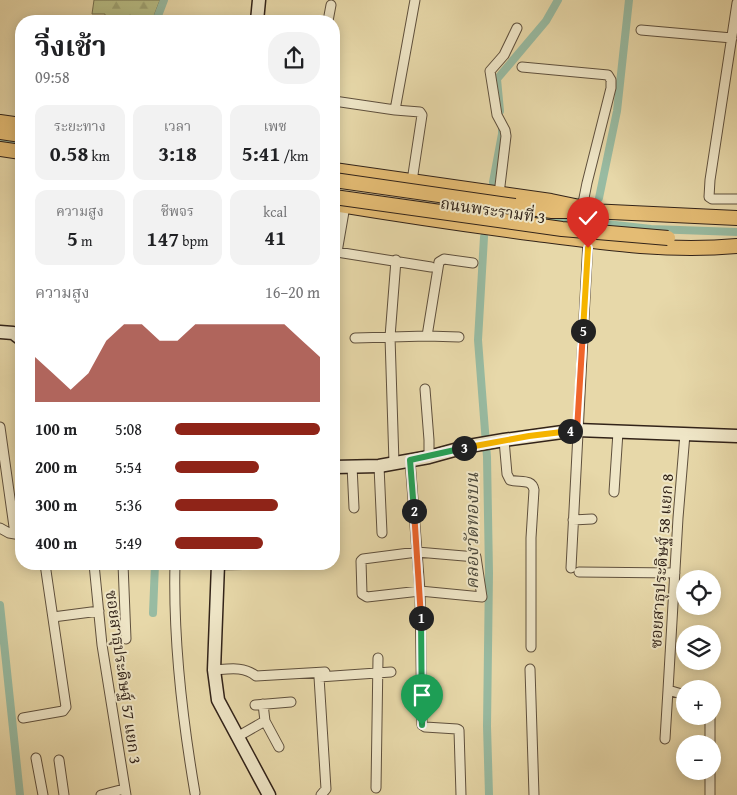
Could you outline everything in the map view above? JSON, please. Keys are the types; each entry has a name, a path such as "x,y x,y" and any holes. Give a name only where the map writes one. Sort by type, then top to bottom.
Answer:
{"main road":[{"path":"0,122 15,124"},
{"path":"0,132 15,134"},
{"path":"0,149 15,151"},
{"path":"0,157 15,159"},
{"name":"ถนนพระรามที่ 3","path":"340,170 499,194 599,212"},
{"name":"ถนนพระรามที่ 3","path":"340,181 552,211 737,218"},
{"name":"ถนนพระรามที่ 3","path":"340,203 562,229 715,240 737,244"},
{"name":"ถนนพระรามที่ 3","path":"340,203 588,241 701,249 737,244"}],"street":[{"path":"258,15 259,0"},
{"path":"395,110 416,0"},
{"path":"737,3 709,197 712,199 737,199"},
{"path":"499,194 506,136 495,110 490,71 504,55 518,28"},
{"path":"641,30 732,38"},
{"path":"522,67 608,75 611,80 611,88 582,208"},
{"path":"340,102 420,112 422,115 412,181"},
{"path":"588,241 573,520 575,570 675,573"},
{"path":"340,252 431,267"},
{"path":"427,336 439,262 444,259 473,263"},
{"path":"394,463 390,337 396,260"},
{"path":"0,332 15,334"},
{"path":"355,338 427,336 459,338"},
{"path":"425,389 430,440 429,457"},
{"path":"0,427 15,516"},
{"path":"340,467 379,466 429,457 469,446 577,430 737,436"},
{"path":"614,492 618,432"},
{"name":"ซอยสาธุประดิษฐ์ 58 แยก 8","path":"665,739 678,518 686,434"},
{"path":"493,442 510,480 530,483 534,486 530,647"},
{"path":"410,460 420,591 422,725 425,727 459,730 461,795"},
{"path":"352,466 354,508"},
{"path":"379,466 382,533"},
{"path":"573,520 592,520"},
{"path":"0,528 15,533"},
{"path":"417,552 476,557 482,597 420,591 367,597 362,594 361,561 363,559 417,552"},
{"path":"23,718 65,709 46,570"},
{"name":"ซอยสาธุประดิษฐ์ 57 แยก 3","path":"95,570 125,792"},
{"path":"123,570 126,639"},
{"path":"176,570 174,592 180,686 185,736 195,793"},
{"path":"218,570 214,670 218,700 236,737 269,795"},
{"path":"53,617 99,611"},
{"path":"376,788 378,658"},
{"path":"214,670 239,668 250,671 256,676 348,670"},
{"path":"530,669 534,795"},
{"path":"320,795 326,789 319,677 391,672"},
{"path":"668,690 676,692"},
{"path":"279,747 259,705 291,702"},
{"path":"236,737 265,721"},
{"path":"36,758 42,795"},
{"path":"58,760 64,795"},
{"path":"710,780 710,795"},
{"path":"101,795 125,792"}],"green space":[{"path":"94,0 160,0 154,15 92,14"}],"waterway":[{"path":"158,15 164,0"},
{"name":"คลองวัดทองบน","path":"500,111 497,79 546,21 558,0"},
{"path":"599,198 617,111 629,0"},
{"name":"คลองวัดทองบน","path":"493,182 502,128"},
{"path":"0,139 15,141"},
{"path":"458,205 526,215 651,229 737,232"},
{"name":"คลองวัดทองบน","path":"484,237 478,340 487,457 489,573 487,726 489,795"},
{"path":"153,613 155,570"},
{"path":"0,605 20,795"}],"route":[{"path":"422,725 420,591 410,460 469,446 577,430 588,248"}]}
